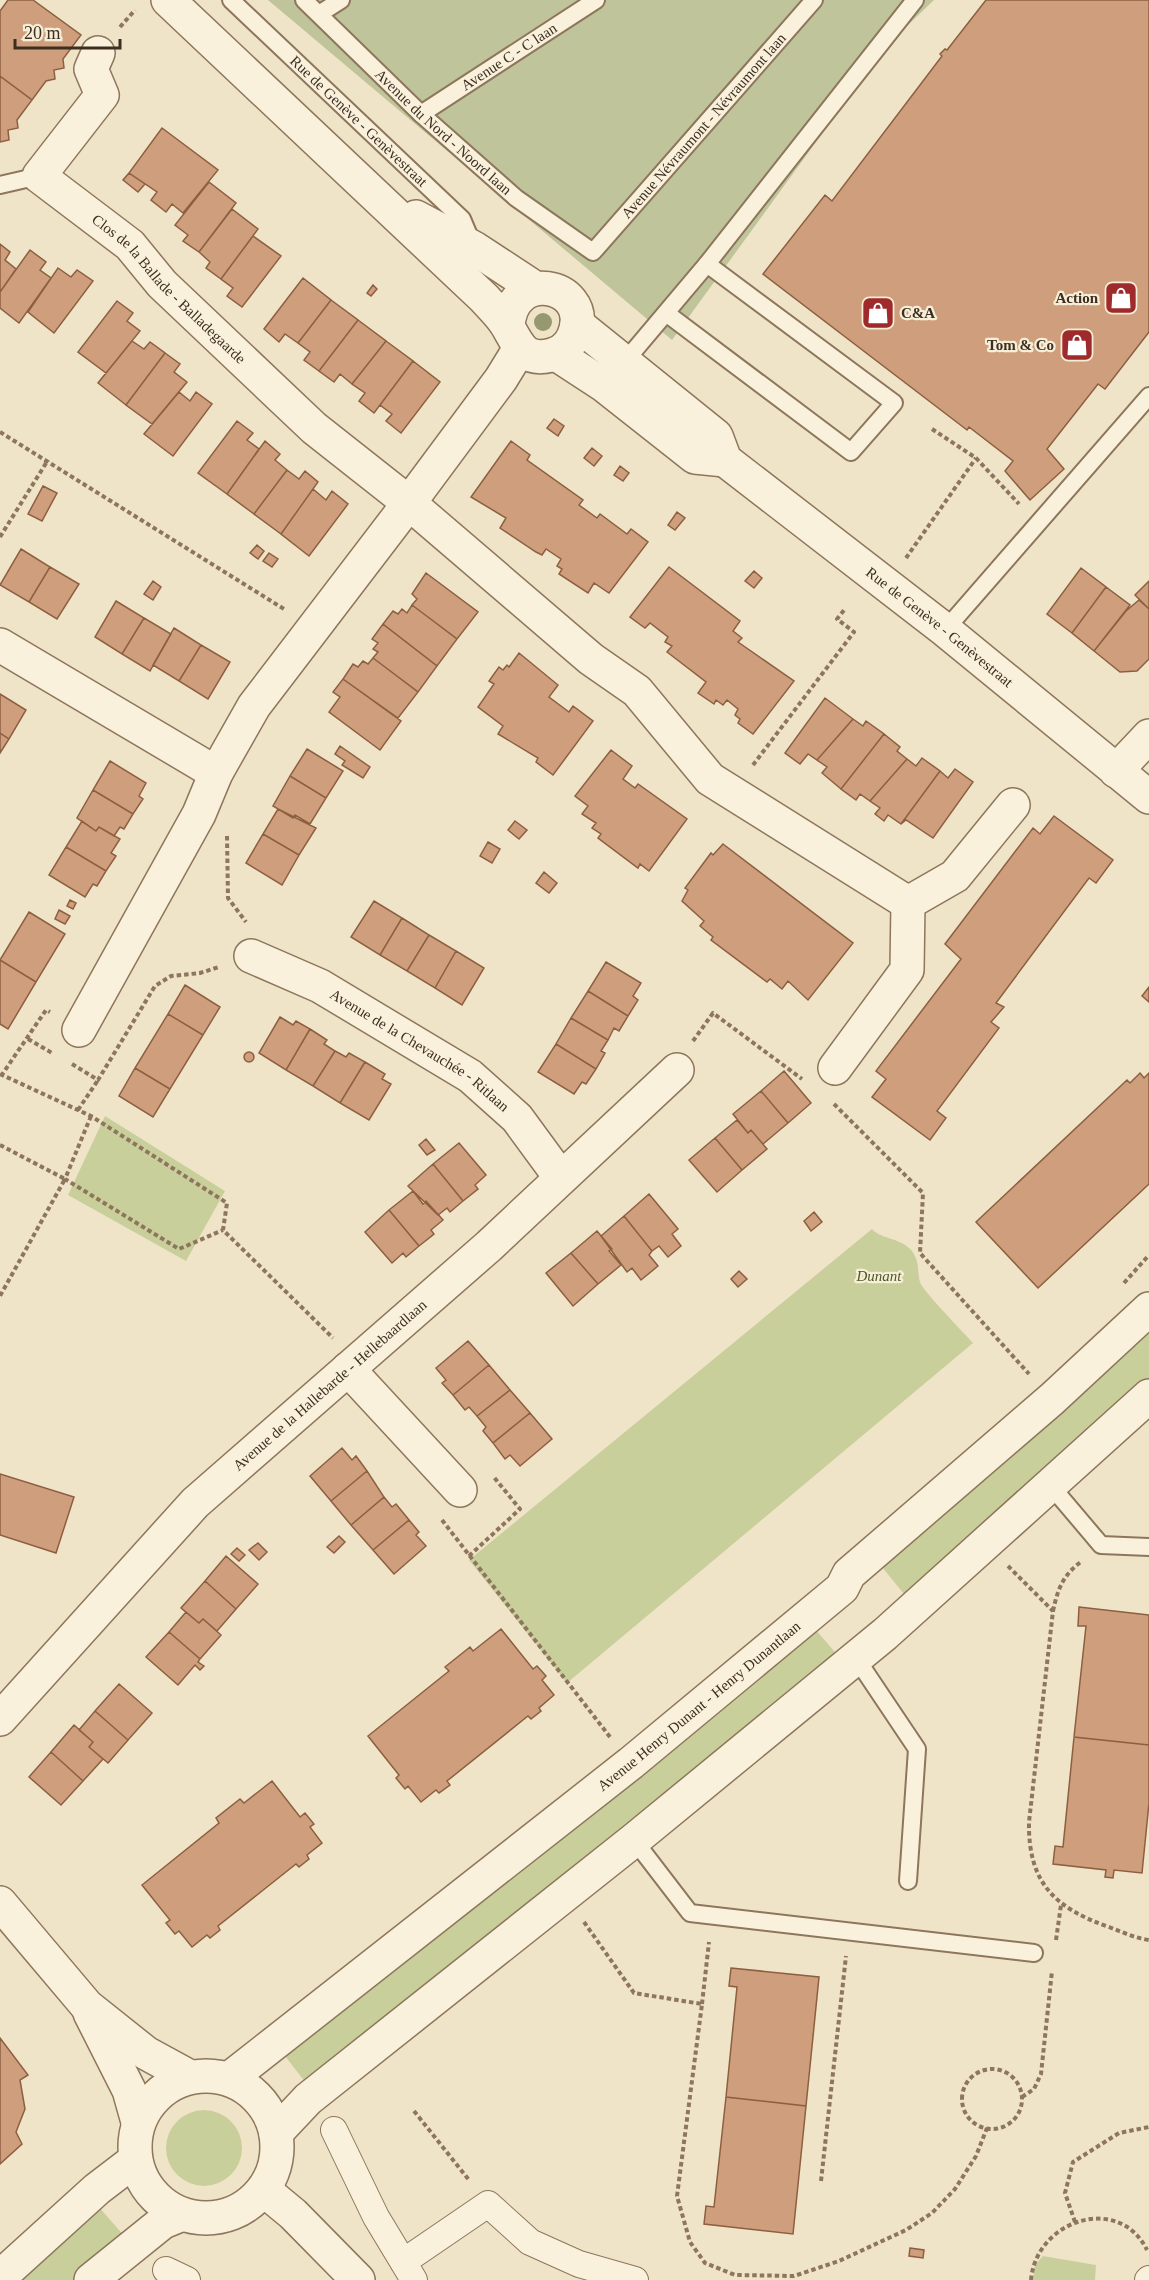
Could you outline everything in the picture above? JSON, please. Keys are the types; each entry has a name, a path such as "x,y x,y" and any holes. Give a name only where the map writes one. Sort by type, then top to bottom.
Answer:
{"street":[{"name":"Rue de Genève - Genèvestraat","path":"168,0 484,298 514,338"},
{"path":"39,176 102,95 91,69 98,52"},
{"name":"Clos de la Ballade - Balladegaarde","path":"39,176 130,245 162,284 314,428 409,503 591,659 637,692 710,779 908,903"},
{"name":"Rue de Genève - Genèvestraat","path":"380,198 474,248 535,288 548,288 560,292 569,300 576,312 577,324 615,374"},
{"path":"535,288 523,293 514,302 508,314 514,338 531,355 544,357 556,354 567,347 577,324"},
{"path":"79,1030 199,814 216,773 254,706 501,379 514,338"},
{"name":"Rue de Genève - Genèvestraat","path":"556,354 615,374 716,436 725,460 945,630 1149,797"},
{"path":"0,645 216,773"},
{"path":"1116,771 1149,736"},
{"path":"823,1083 907,970 908,903 955,876 1013,805"},
{"name":"Avenue de la Chevauchée - Ritlaan","path":"251,956 320,986 470,1076 517,1118 561,1178"},
{"name":"Avenue de la Hallebarde - Hellebaardlaan","path":"0,1719 195,1503 489,1246 677,1070"},
{"name":"Avenue Henry Dunant - Henry Dunantlaan","path":"229,2079 631,1763 842,1588 849,1574 1052,1399 1149,1309"},
{"path":"352,1365 460,1490"},
{"path":"276,2133 308,2099 634,1840 856,1658 986,1545 1149,1395"},
{"path":"0,1902 87,2006 146,2053 190,2078"},
{"path":"87,2006 129,2091 138,2122 135,2160 140,2177 150,2193 163,2206 180,2215 198,2219 217,2219 243,2208 264,2190 276,2163 276,2133 267,2110 256,2098 229,2079 209,2076 176,2082 153,2098 138,2122"},
{"path":"334,2130 376,2217 409,2271 488,2204 530,2242 579,2264 635,2280"},
{"path":"0,2277 97,2189 135,2160"},
{"path":"264,2190 293,2214 358,2280"},
{"path":"91,2280 163,2222 180,2215"}],"lane":[{"name":"Rue de Genève - Genèvestraat","path":"231,0 462,219 474,248"},
{"name":"Avenue du Nord - Noord laan","path":"304,0 421,114 516,198 593,252"},
{"path":"319,14 340,0"},
{"name":"Avenue C - C laan","path":"421,114 596,0"},
{"name":"Avenue Névraumont - Névraumont laan","path":"593,252 814,0"},
{"path":"615,374 707,264 915,0"},
{"path":"0,185 39,176"},
{"path":"666,313 851,452 894,403 707,264"},
{"path":"945,630 1149,396"},
{"path":"1051,1486 1101,1545 1149,1547"},
{"path":"856,1658 917,1749 908,1881"},
{"path":"634,1840 690,1913 1034,1953"}],"path":[{"path":"932,429 976,458 1022,506"},
{"path":"0,432 48,459 313,627"},
{"path":"886,586 976,458"},
{"path":"0,537 48,459"},
{"path":"732,792 854,632 837,619 845,609"},
{"path":"155,986 171,976 200,973 251,956 246,921 228,898 227,836 199,814"},
{"path":"79,1030 46,1010 1,1075 91,1116 227,1203 223,1230"},
{"path":"677,1070 694,1039 713,1013 823,1083 842,1109 923,1193 920,1253 1052,1399"},
{"path":"78,1110 99,1080"},
{"path":"0,1296 65,1179 91,1116"},
{"path":"0,1145 65,1179 178,1249 223,1230"},
{"path":"223,1230 352,1365"},
{"path":"469,1556 520,1509 501,1485"},
{"path":"450,1532 631,1763"},
{"path":"986,1545 1053,1611"},
{"path":"1101,1545 1068,1571 1058,1586 1053,1611 1029,1848 1040,1876 1061,1905 1081,1917 1149,1941"},
{"path":"564,1895 634,1993 702,2004"},
{"path":"1055,1946 1061,1905"},
{"path":"712,1916 677,2196 690,2242 705,2263 735,2275 794,2276 839,2260 906,2230 932,2213 955,2189 976,2156 987,2128"},
{"path":"821,2181 848,1932"},
{"path":"1023,2097 1034,2089 1041,2074 1052,1968"},
{"path":"996,2068 1015,2078 1023,2097 1022,2106 1012,2121 996,2128 987,2128 969,2119 962,2100 963,2089 976,2073 996,2068"},
{"path":"414,2111 488,2204"},
{"path":"1075,2222 1065,2193 1073,2162 1119,2133 1149,2127"},
{"path":"1031,2280 1036,2255 1049,2238 1075,2222 1086,2219 1119,2222 1140,2236 1149,2254"}],"green space":[{"path":"268,0 934,0 885,47 672,340"},
{"path":"105,1116 225,1191 186,1261 68,1195"},
{"name":"Dunant","path":"872,1229 876,1233 902,1243 912,1251 922,1287 973,1343 567,1683 469,1560"},
{"path":"1149,1330 1149,1385 908,1599 882,1567 1056,1416"},
{"path":"815,1629 840,1658 309,2087 285,2056"},
{"path":"204,2110 218,2113 231,2121 239,2134 242,2148 239,2162 231,2175 218,2183 204,2186 190,2183 177,2175 169,2162 166,2148 169,2134 177,2121 190,2113"},
{"path":"98,2206 126,2238 80,2280 21,2280"},
{"path":"1043,2256 1096,2265 1095,2280 1033,2280 1035,2265"}],"building":[{"path":"8,0 33,0 81,35 63,59 64,68 54,70 55,79 46,81 32,100 0,76 0,11"},
{"path":"986,0 1149,0 1149,332 1105,389 1098,384 1047,449 1064,469 1030,500 1005,471 1013,461 969,427 967,430 763,274 825,195 832,201 942,56 940,54 945,49 947,50"},
{"path":"0,76 32,100 17,120 18,128 8,130 9,140 0,142"},
{"path":"162,128 218,170 183,213 172,204 166,212 151,200 157,192 129,173"},
{"path":"129,173 145,184 138,192 123,180"},
{"path":"209,182 236,203 199,252 183,241 188,235 175,225"},
{"path":"232,209 258,229 221,279 206,268 210,262 199,252"},
{"path":"253,236 281,256 242,307 227,296 233,288 221,279"},
{"path":"0,244 10,252 5,260 16,269 0,292"},
{"path":"30,250 46,262 40,270 51,278 19,323 0,308 0,292"},
{"path":"58,268 71,277 77,270 93,281 54,333 28,312"},
{"path":"303,278 331,300 298,343 285,334 279,342 264,329"},
{"path":"373,285 377,289 371,296 367,293"},
{"path":"331,300 358,320 319,371 304,360 310,352 298,343"},
{"path":"117,301 133,313 127,321 140,331 106,373 78,352"},
{"path":"358,320 386,341 352,384 340,374 334,382 319,371"},
{"path":"132,341 144,349 150,342 165,353 126,405 98,383"},
{"path":"386,341 413,361 374,413 359,401 365,393 352,384"},
{"path":"165,353 180,364 174,372 187,382 152,424 126,405"},
{"path":"413,361 440,382 401,433 386,421 392,414 380,405"},
{"path":"179,392 190,401 196,392 212,404 173,456 144,434"},
{"path":"554,419 564,426 558,436 547,428"},
{"path":"237,421 253,433 247,440 259,449 227,494 198,473"},
{"path":"265,441 280,454 275,460 287,470 254,514 227,494"},
{"path":"511,441 530,455 527,460 583,500 579,505 597,518 600,514 627,534 631,529 648,542 609,593 594,583 588,593 559,574 562,569 557,566 561,559 546,549 542,555 536,552 500,528 506,518 471,497"},
{"path":"592,448 602,456 594,466 584,458"},
{"path":"620,466 629,473 623,481 614,475"},
{"path":"287,470 299,479 305,471 318,482 281,534 254,514"},
{"path":"43,486 57,493 42,521 28,514"},
{"path":"313,489 326,500 332,491 348,504 309,556 281,534"},
{"path":"677,512 685,518 675,530 668,525"},
{"path":"257,545 264,551 258,559 250,553"},
{"path":"21,549 50,567 29,602 0,585"},
{"path":"269,553 278,559 272,567 263,561"},
{"path":"50,567 79,584 57,619 29,602"},
{"path":"669,567 740,621 733,631 742,638 738,642 794,681 753,734 738,723 740,719 735,715 738,709 727,700 723,705 716,700 714,704 698,693 706,682 667,652 672,646 665,642 668,637 650,623 645,628 630,617"},
{"path":"1081,568 1106,587 1072,633 1047,614"},
{"path":"754,571 762,578 754,588 745,581"},
{"path":"426,573 478,612 457,639 412,605 417,599 412,594"},
{"path":"153,581 161,587 153,600 144,594"},
{"path":"1149,581 1149,609 1135,595"},
{"path":"1106,587 1130,605 1094,651 1072,633"},
{"path":"1139,600 1149,609 1149,659 1137,671 1120,672 1094,651 1126,611"},
{"path":"116,601 144,618 122,654 95,637"},
{"path":"412,605 457,639 437,666 383,624 393,611 398,614 402,609 407,613"},
{"path":"144,618 171,634 150,671 122,654"},
{"path":"383,624 437,666 418,692 373,658 378,652 373,649 378,643 372,639"},
{"path":"174,628 201,645 179,681 153,665"},
{"path":"201,645 230,662 208,699 179,681"},
{"path":"519,653 558,685 549,697 569,712 573,706 593,721 553,775 536,762 538,758 498,734 503,726 478,707 494,684 489,681 499,667 503,670 507,665 509,667"},
{"path":"373,658 418,692 398,718 343,679 353,664 358,667 363,661 368,664"},
{"path":"343,679 401,721 380,750 329,712 340,697 333,692"},
{"path":"0,694 26,710 9,739 0,733"},
{"path":"825,698 853,719 817,760 808,754 800,764 785,753"},
{"path":"853,719 863,726 866,721 884,734 841,789 822,773 827,767 817,760"},
{"path":"0,733 9,739 0,753"},
{"path":"884,734 900,747 897,751 907,759 870,801 860,794 856,800 841,789"},
{"path":"340,746 370,767 363,778 342,765 345,761 335,754"},
{"path":"307,749 343,771 326,798 290,776"},
{"path":"611,750 632,766 623,779 635,788 638,784 687,819 649,871 640,864 638,868 598,838 601,834 592,828 596,823 582,814 588,806 575,796"},
{"path":"922,758 940,771 901,824 888,815 884,821 875,814 880,808 870,801 907,759 916,766"},
{"path":"110,761 146,783 139,796 143,799 133,814 93,790"},
{"path":"955,769 973,782 933,838 906,820 901,824 940,771 948,778"},
{"path":"290,776 326,798 310,824 295,815 293,818 273,806"},
{"path":"93,790 133,814 124,829 120,827 114,836 99,827 96,831 77,818"},
{"path":"278,809 316,828 299,855 263,834"},
{"path":"1054,816 1113,860 1096,883 1089,878 996,1003 1004,1007 991,1022 999,1028 937,1111 946,1118 930,1140 872,1097 886,1079 876,1071 961,959 945,944 1033,828 1040,834"},
{"path":"82,821 96,831 99,827 120,839 111,853 116,856 106,871 66,847"},
{"path":"515,821 527,830 519,839 508,830"},
{"path":"263,834 299,855 282,885 246,863"},
{"path":"488,842 500,849 492,863 480,856"},
{"path":"723,844 853,943 808,1000 788,981 782,989 770,979 767,982 711,940 713,937 700,926 704,921 682,901 688,890 685,888 711,853 713,855"},
{"path":"66,847 106,871 97,886 93,884 85,897 49,875"},
{"path":"544,872 557,883 549,893 536,883"},
{"path":"70,900 76,903 73,909 67,906"},
{"path":"374,901 402,918 380,955 351,937"},
{"path":"59,910 70,916 65,924 55,919"},
{"path":"29,912 65,934 36,982 0,960"},
{"path":"402,918 429,935 407,971 380,955"},
{"path":"429,935 456,951 435,988 407,971"},
{"path":"456,951 484,968 462,1005 435,988"},
{"path":"0,960 36,982 8,1029 0,1024"},
{"path":"606,962 641,983 633,996 638,1000 628,1016 588,991"},
{"path":"185,985 220,1007 203,1035 168,1014"},
{"path":"1149,987 1149,1002 1142,996"},
{"path":"588,991 628,1016 619,1031 614,1028 608,1040 571,1018"},
{"path":"168,1014 203,1035 170,1089 135,1068"},
{"path":"280,1017 293,1025 296,1021 310,1029 286,1070 259,1053"},
{"path":"571,1018 608,1040 601,1051 605,1053 596,1069 556,1044"},
{"path":"310,1029 327,1040 324,1044 335,1051 313,1086 286,1070"},
{"path":"556,1044 596,1069 586,1084 582,1082 574,1094 538,1072"},
{"path":"335,1051 346,1057 349,1053 365,1062 340,1103 313,1086"},
{"path":"249,1052 253,1053 253,1061 249,1062 245,1061 244,1057 245,1053"},
{"path":"365,1062 385,1074 382,1079 391,1084 369,1120 340,1103"},
{"path":"135,1068 170,1089 153,1117 119,1096"},
{"path":"784,1071 811,1103 788,1123 761,1091"},
{"path":"1140,1073 1144,1078 1149,1073 1149,1184 1038,1288 976,1222 1127,1080 1130,1083"},
{"path":"761,1091 788,1123 763,1144 751,1130 748,1133 733,1114"},
{"path":"737,1120 748,1133 751,1130 767,1149 742,1170 715,1138"},
{"path":"715,1138 742,1170 717,1192 689,1160"},
{"path":"426,1139 435,1150 427,1155 419,1145"},
{"path":"459,1143 486,1175 475,1185 478,1189 463,1201 433,1164"},
{"path":"433,1164 463,1201 450,1212 447,1208 438,1215 408,1186"},
{"path":"413,1191 423,1204 426,1201 443,1220 431,1230 434,1234 419,1246 389,1210"},
{"path":"649,1194 678,1229 672,1234 681,1246 668,1257 659,1246 652,1251 624,1216"},
{"path":"389,1210 419,1246 406,1257 403,1253 392,1263 365,1232"},
{"path":"814,1212 822,1222 811,1231 804,1221"},
{"path":"624,1216 652,1251 649,1255 658,1266 641,1280 632,1268 627,1272 601,1236"},
{"path":"597,1231 612,1249 609,1251 621,1265 598,1284 571,1253"},
{"path":"571,1253 598,1284 573,1306 546,1273"},
{"path":"739,1271 747,1279 738,1287 731,1279"},
{"path":"468,1341 489,1365 453,1395 442,1383 446,1380 436,1368"},
{"path":"489,1365 510,1390 477,1416 469,1407 465,1410 453,1395"},
{"path":"510,1390 530,1413 493,1443 483,1431 486,1427 477,1416"},
{"path":"530,1413 552,1439 520,1466 510,1455 505,1459 493,1443"},
{"path":"342,1448 352,1460 356,1456 367,1471 331,1501 310,1476"},
{"path":"367,1471 384,1497 351,1525 331,1501"},
{"path":"0,1474 74,1497 56,1553 0,1535"},
{"path":"384,1497 392,1507 396,1504 409,1520 373,1550 351,1525"},
{"path":"409,1520 419,1532 416,1535 426,1546 394,1574 373,1550"},
{"path":"339,1536 345,1542 334,1553 327,1547"},
{"path":"258,1543 267,1552 259,1560 249,1550"},
{"path":"237,1548 245,1555 239,1561 231,1554"},
{"path":"226,1556 258,1584 236,1609 205,1581"},
{"path":"205,1581 236,1609 217,1631 203,1619 199,1623 181,1608"},
{"path":"1079,1607 1149,1615 1149,1745 1074,1737 1086,1626 1078,1626"},
{"path":"186,1612 199,1623 203,1619 221,1635 200,1659 169,1632"},
{"path":"501,1629 533,1669 537,1666 546,1676 542,1680 554,1695 539,1708 541,1711 531,1719 528,1716 447,1781 450,1785 439,1793 436,1790 421,1802 408,1786 405,1789 396,1778 399,1775 368,1736 449,1671 445,1667 470,1647 473,1651"},
{"path":"169,1632 200,1659 198,1662 204,1666 200,1670 195,1665 178,1685 146,1657"},
{"path":"119,1684 152,1713 128,1740 95,1711"},
{"path":"95,1711 128,1740 108,1763 89,1747 93,1742 79,1730"},
{"path":"74,1725 93,1742 89,1747 103,1759 83,1781 51,1752"},
{"path":"1074,1737 1149,1745 1149,1803 1142,1873 1114,1870 1113,1878 1105,1877 1106,1870 1053,1864 1055,1846 1063,1847"},
{"path":"51,1752 83,1781 61,1805 29,1777"},
{"path":"272,1781 300,1817 305,1813 314,1824 310,1827 322,1843 307,1855 309,1859 299,1867 296,1864 218,1926 220,1930 210,1938 207,1935 192,1947 179,1931 175,1934 166,1923 170,1920 142,1885 219,1823 216,1818 240,1799 244,1803"},
{"path":"731,1968 819,1977 806,2106 726,2097 737,1987 729,1986"},
{"path":"0,2038 28,2075 20,2080 25,2109 16,2132 22,2144 0,2164"},
{"path":"726,2097 806,2106 793,2234 704,2224 706,2206 714,2207"},
{"path":"910,2248 924,2250 923,2258 909,2256"}],"place":[{"name":"Action","path":"1121,298"},
{"name":"C&A","path":"878,313"},
{"name":"Tom & Co","path":"1077,345"}]}
